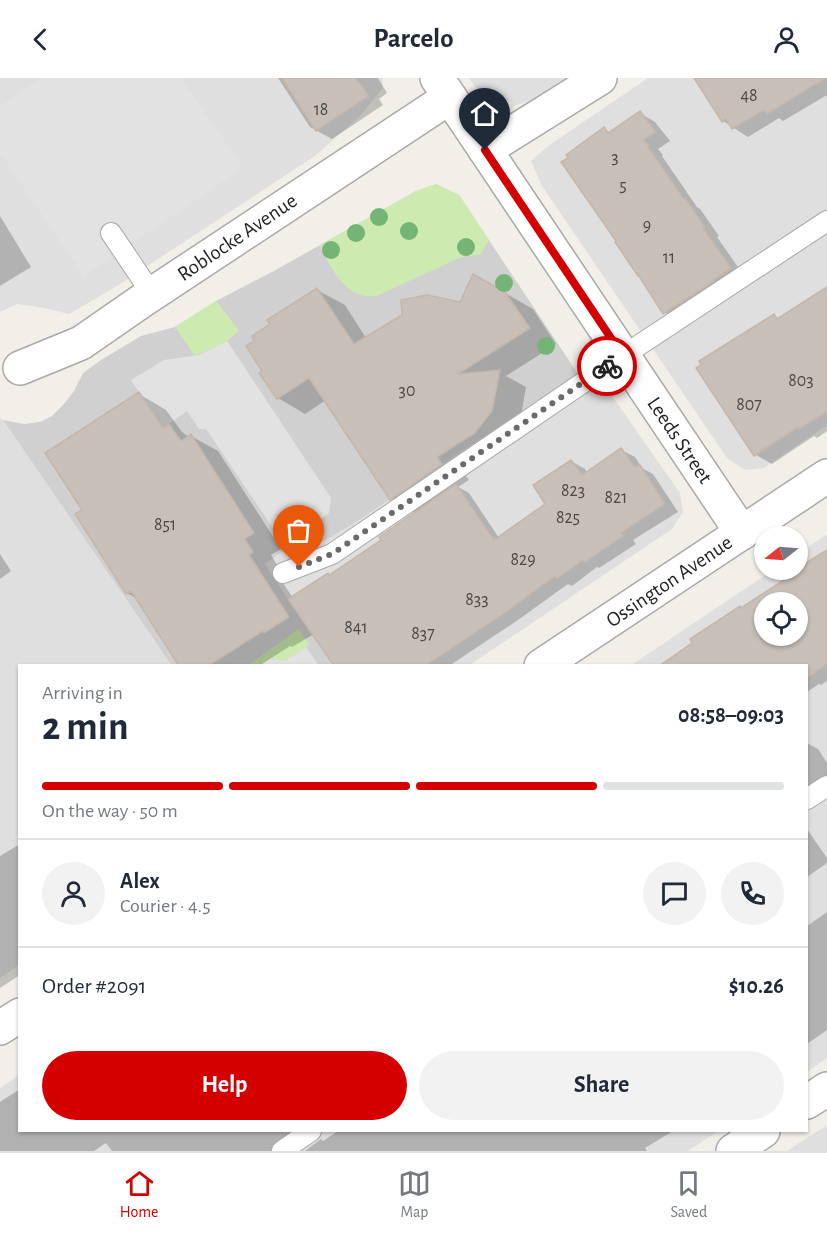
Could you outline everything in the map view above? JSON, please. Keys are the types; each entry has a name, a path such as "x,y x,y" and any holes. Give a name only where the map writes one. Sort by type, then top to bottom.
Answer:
{"street":[{"path":"485,150 600,78"},
{"name":"Leeds Street","path":"443,87 742,533"},
{"name":"Roblocke Avenue","path":"20,368 81,343 443,87"},
{"name":"Ossington Avenue","path":"544,664 827,476"},
{"path":"0,1028 18,1015"},
{"path":"808,1101 827,1089"},
{"path":"734,1151 762,1132"}],"lane":[{"path":"283,573 332,554 623,356 827,221"},
{"path":"111,233 152,294"},
{"path":"808,798 827,786"},
{"path":"282,1151 310,1132"}],"shaded area":[{"path":"0,78 383,78 382,89 361,115 315,156 117,286 69,314 17,304 0,312"},
{"path":"41,78 181,78 243,168 84,276 0,153 0,106"},
{"path":"469,78 566,78 528,101 512,107 511,101 493,101 476,88"},
{"path":"648,78 827,78 827,425 764,468 745,470 727,458 542,186 531,161 548,146"},
{"path":"436,184 459,195 578,374 353,524 324,541 304,536 265,564 332,664 171,664 3,420 24,424 40,422 52,416 74,391 83,373 101,360 141,336 175,327 216,301 416,191"},
{"path":"227,341 331,498 329,513 312,525 299,529 281,540 206,429 199,429 187,411 163,428 131,380 164,360 199,355"},
{"path":"578,374 603,383 680,493 683,512 672,529 471,664 332,664 265,564 304,536 324,541"},
{"path":"0,418 171,664 18,664 18,966 0,978"},
{"path":"827,534 827,1058 808,1071 808,664 633,664 758,580 808,580 808,547"},
{"path":"306,647 318,664 262,664 270,659 285,661"},
{"path":"18,1076 18,1132 716,1132 688,1151 0,1151 0,1088"},
{"path":"827,1125 827,1151 787,1151"}],"green space":[{"path":"436,184 459,195 489,240 480,255 457,259 376,296 365,296 348,288 335,273 319,246 416,191"},
{"path":"216,301 239,331 227,341 195,356 175,327"},
{"path":"299,629 309,645 285,661 270,659 262,664 250,664"}],"building":[{"path":"282,78 356,78 369,96 316,131"},
{"path":"694,78 826,78 767,114 764,110 732,129 726,119 722,122"},
{"path":"640,111 656,132 644,140 648,147 731,268 663,314 561,162 568,158 566,155 604,127 608,133"},
{"path":"473,274 505,292 530,328 458,374 500,370 492,411 475,433 437,457 442,464 390,500 309,378 277,399 259,373 262,371 246,346 254,341 252,336 270,324 267,320 317,288 354,344 402,315 401,300 427,295 460,302"},
{"path":"827,287 827,412 799,429 798,427 754,456 696,368 701,365 699,361 774,314 777,319"},
{"path":"139,392 163,428 169,424 181,441 191,434 254,533 245,539 253,552 249,555 289,617 211,664 178,664 131,591 126,594 75,514 82,510 45,453"},
{"path":"621,448 635,467 640,465 665,504 621,533 623,536 585,562 583,560 557,579 555,576 505,613 428,664 333,664 288,599 381,540 379,537 456,484 494,540 545,504 533,485 571,460 582,475"},
{"path":"827,550 827,664 808,677 808,664 662,664 692,643 690,639 740,606 741,608 754,600 754,646 808,646 808,592 766,592 784,580 808,580 808,562"}],"way so far":[{"path":"299,567 332,554 607,366"}],"route":[{"path":"485,150 623,356 607,366"}]}
